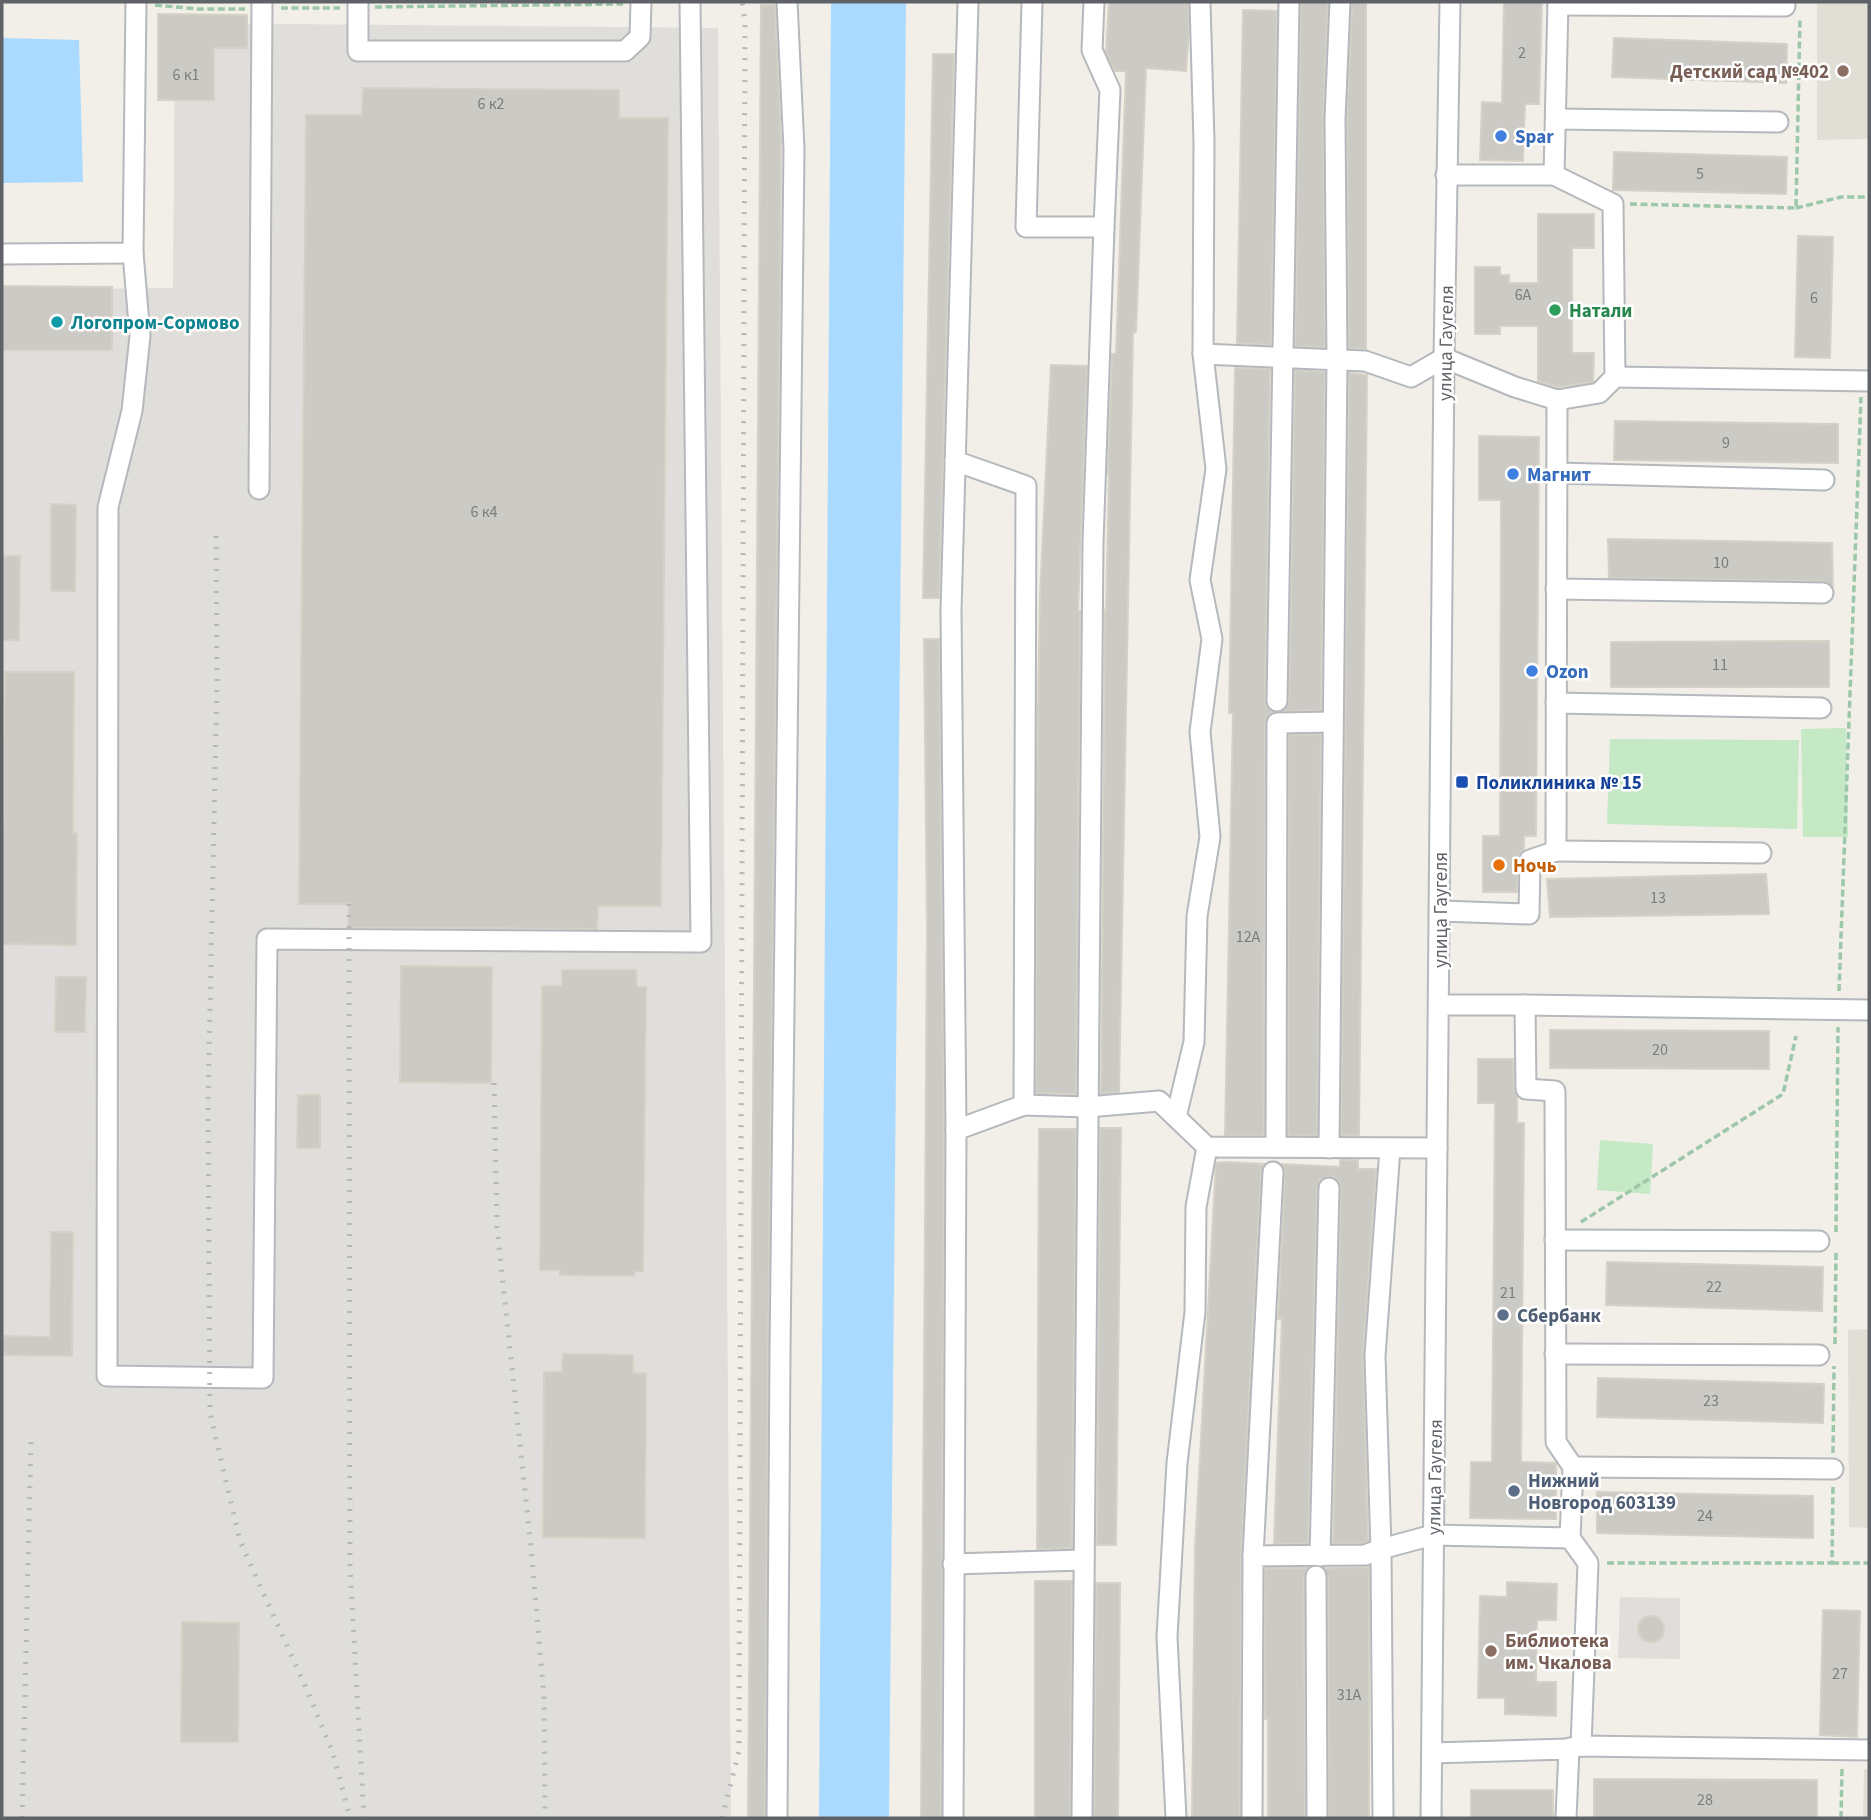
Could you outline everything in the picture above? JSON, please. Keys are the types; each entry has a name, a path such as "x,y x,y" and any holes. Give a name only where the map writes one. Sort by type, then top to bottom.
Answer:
{"street":[{"path":"136,2 133,253 140,336 132,411 108,507 107,1376 263,1378 267,939 701,942 690,2"},
{"path":"777,1818 780,1269 794,149 788,2"},
{"path":"953,1818 956,1129 951,625 968,2"},
{"path":"1032,2 1026,227 1104,227"},
{"path":"1082,1818 1093,543 1110,90 1092,50 1094,2"},
{"path":"1176,1117 1195,1042 1197,916 1210,837 1200,732 1212,639 1200,580 1216,469 1203,354 1204,142 1200,2"},
{"path":"1277,701 1289,2"},
{"path":"1329,1148 1337,359 1335,120 1340,2"},
{"name":"улица Гаугеля","path":"1431,1818 1444,358 1450,2"},
{"path":"358,5 358,51 625,51 640,37 641,3"},
{"path":"1554,175 1558,4 1793,11"},
{"path":"259,489 262,5"},
{"path":"1556,119 1778,122"},
{"path":"1203,354 1365,361 1411,377 1444,358 1515,387 1556,400 1599,393 1615,377 1614,204 1554,175 1446,175"},
{"path":"2,254 133,253"},
{"path":"1615,377 1865,381"},
{"path":"1556,400 1556,851"},
{"path":"955,461 1026,486 1024,1105"},
{"path":"1556,472 1824,480"},
{"path":"1556,589 1823,593"},
{"path":"1556,703 1821,708"},
{"path":"1276,1147 1277,723 1334,722"},
{"path":"1440,911 1530,914 1530,860 1556,851 1761,853"},
{"path":"1439,1005 1869,1010"},
{"path":"1525,1005 1527,1089 1555,1091 1556,1442 1573,1467 1570,1538 1588,1563 1575,1747 1566,1818"},
{"path":"956,1129 1024,1105 1087,1107 1159,1101 1207,1147 1437,1148"},
{"path":"1176,1818 1167,1637 1177,1463 1195,1312 1196,1207 1207,1147"},
{"path":"1382,1818 1381,1549 1375,1356 1390,1148"},
{"path":"1252,1818 1254,1556 1273,1172"},
{"path":"1320,1556 1329,1188"},
{"path":"1555,1240 1830,1240"},
{"path":"1555,1353 1830,1352"},
{"path":"1573,1467 1833,1469"},
{"path":"1254,1556 1365,1555 1433,1535 1570,1538"},
{"path":"953,1564 1083,1560"},
{"path":"1316,1576 1317,1818"},
{"path":"1432,1753 1575,1747 1869,1750"}],"path":[{"path":"136,2 198,9 262,5 641,3"},
{"path":"1793,11 1796,208"},
{"path":"1614,204 1796,208 1841,197 1869,197"},
{"path":"1832,1563 1830,1240 1865,381"},
{"path":"1555,1240 1783,1094 1796,1036"},
{"path":"1588,1563 1869,1563"},
{"path":"1841,1818 1843,1750"}],"shaded area":[{"name":"Детский сад №402","path":"1817,2 1869,2 1869,139 1817,140"},
{"path":"175,23 718,28 731,1818 2,1818 2,290 173,288"},
{"path":"1869,1329 1869,1528 1849,1527 1848,1330"},
{"path":"1620,1597 1680,1598 1680,1659 1618,1658"},
{"path":"1864,1769 1869,1769 1869,1818 1863,1818"}],"green space":[{"path":"1846,728 1848,837 1803,837 1801,729"},
{"path":"1610,739 1799,740 1797,829 1607,824"},
{"path":"1600,1140 1653,1144 1650,1194 1597,1190"}],"water":[{"path":"831,2 906,2 889,1818 819,1818"},
{"path":"2,38 79,40 83,182 2,183"}],"building":[{"path":"1109,2 1188,2 1189,32 1186,71 1146,68 1136,332 1133,332 1119,1092 1101,1094 1108,474 1112,354 1116,354 1126,71 1115,71 1106,52"},
{"path":"1301,2 1328,2 1323,118 1325,347 1295,346"},
{"path":"1352,2 1366,2 1366,349 1349,348 1347,119"},
{"path":"1504,2 1542,2 1539,104 1525,104 1523,161 1480,160 1482,102 1502,103"},
{"path":"761,5 775,5 781,139 780,290 765,1818 748,1818"},
{"path":"1243,10 1277,11 1271,345 1237,343"},
{"path":"158,14 247,15 247,48 214,48 214,100 158,100"},
{"path":"1614,38 1787,44 1786,83 1612,77"},
{"path":"933,54 954,54 939,598 923,598"},
{"path":"363,88 619,90 619,118 668,118 661,906 598,906 597,929 348,927 349,904 299,904 306,115 362,115"},
{"path":"1614,152 1787,157 1786,194 1613,190"},
{"path":"1538,214 1594,214 1594,248 1572,248 1572,353 1594,353 1593,382 1557,387 1538,381 1538,326 1500,326 1500,334 1475,334 1475,267 1500,267 1500,275 1509,275 1509,283 1538,283"},
{"path":"1798,236 1833,237 1830,358 1795,357"},
{"name":"Логопром-Сормово","path":"2,286 112,287 112,350 2,350"},
{"path":"1051,365 1087,366 1078,611 1076,1094 1036,1093 1040,595"},
{"path":"1235,368 1270,369 1265,701 1272,712 1265,723 1264,1135 1225,1135 1233,713 1229,713"},
{"path":"1295,370 1325,372 1321,710 1284,711 1289,701"},
{"path":"1349,373 1367,375 1359,1135 1341,1135"},
{"path":"1615,421 1838,424 1838,463 1614,460"},
{"path":"1479,436 1539,437 1536,836 1524,836 1524,850 1518,860 1517,892 1483,892 1483,836 1500,836 1501,500 1479,500"},
{"path":"51,504 76,505 75,591 51,591"},
{"path":"1608,539 1832,543 1833,586 1823,581 1609,578"},
{"path":"2,556 20,556 19,640 2,640"},
{"path":"924,639 939,639 944,1130 941,1818 921,1818 927,930"},
{"path":"1829,641 1829,687 1611,687 1611,642"},
{"path":"5,672 74,672 73,833 77,833 76,945 2,944"},
{"path":"1321,734 1317,1135 1288,1135 1289,735"},
{"path":"1766,874 1769,914 1550,917 1547,879"},
{"path":"401,966 492,967 491,1083 400,1082"},
{"path":"562,970 636,970 637,987 646,987 643,1271 634,1271 634,1276 560,1275 560,1270 540,1270 542,986 562,986"},
{"path":"56,977 86,977 85,1032 55,1032"},
{"path":"1550,1030 1769,1031 1769,1069 1550,1068"},
{"path":"1478,1059 1513,1059 1517,1123 1524,1123 1521,1462 1556,1464 1556,1519 1470,1518 1471,1462 1492,1462 1495,1103 1478,1103"},
{"path":"298,1095 320,1095 320,1148 297,1148"},
{"path":"1100,1128 1121,1128 1116,1545 1097,1545"},
{"path":"1039,1129 1076,1129 1072,1548 1037,1549"},
{"path":"1340,1160 1358,1160 1358,1169 1376,1169 1363,1355 1368,1541 1333,1543 1341,1188 1336,1178 1329,1176 1319,1181 1317,1188 1308,1543 1274,1544 1282,1319 1278,1319 1285,1173 1282,1164 1340,1167"},
{"path":"1216,1163 1264,1164 1261,1171 1241,1555 1240,1818 1192,1818 1195,1548"},
{"path":"51,1232 73,1232 72,1356 2,1355 2,1336 50,1337"},
{"path":"1607,1262 1823,1267 1822,1311 1606,1305"},
{"path":"563,1354 633,1355 633,1373 646,1373 645,1538 543,1537 544,1372 562,1372"},
{"path":"1598,1378 1824,1384 1823,1423 1597,1417"},
{"path":"1597,1492 1813,1496 1813,1538 1597,1533"},
{"path":"1369,1567 1369,1818 1329,1818 1328,1576 1324,1568"},
{"path":"1265,1568 1307,1568 1304,1576 1305,1818 1268,1818"},
{"path":"1035,1581 1072,1581 1070,1818 1035,1818"},
{"path":"1507,1582 1557,1584 1556,1620 1537,1620 1536,1682 1556,1682 1556,1716 1505,1714 1505,1698 1478,1698 1480,1596 1507,1597"},
{"path":"1096,1583 1120,1583 1118,1818 1094,1818"},
{"path":"1823,1610 1860,1611 1857,1737 1820,1735"},
{"path":"1651,1616 1661,1619 1664,1629 1661,1639 1651,1642 1641,1639 1638,1629 1641,1619"},
{"path":"182,1622 239,1623 238,1742 181,1742"},
{"path":"1594,1779 1817,1780 1817,1818 1594,1818"},
{"path":"1471,1790 1553,1790 1553,1818 1471,1818"}],"railway":[{"path":"722,1818 739,1751 745,22 742,2"},
{"path":"216,536 217,681 208,1102 210,1413 240,1541 333,1753 350,1818"},
{"path":"349,904 350,1566 364,1818"},
{"path":"494,1083 497,1227 544,1697 545,1818"},
{"path":"22,1818 31,1440"}],"place":[{"name":"Детский сад №402","path":"1843,71"},
{"name":"Spar","path":"1501,136"},
{"name":"Натали","path":"1555,310"},
{"name":"Логопром-Сормово","path":"57,322"},
{"name":"Магнит","path":"1513,474"},
{"name":"Ozon","path":"1532,671"},
{"name":"Поликлиника № 15","path":"1462,782"},
{"name":"Ночь","path":"1499,865"},
{"name":"Сбербанк","path":"1503,1315"},
{"name":"Нижний Новгород 603139","path":"1514,1491"},
{"name":"Библиотека им. Чкалова","path":"1491,1651"}]}
